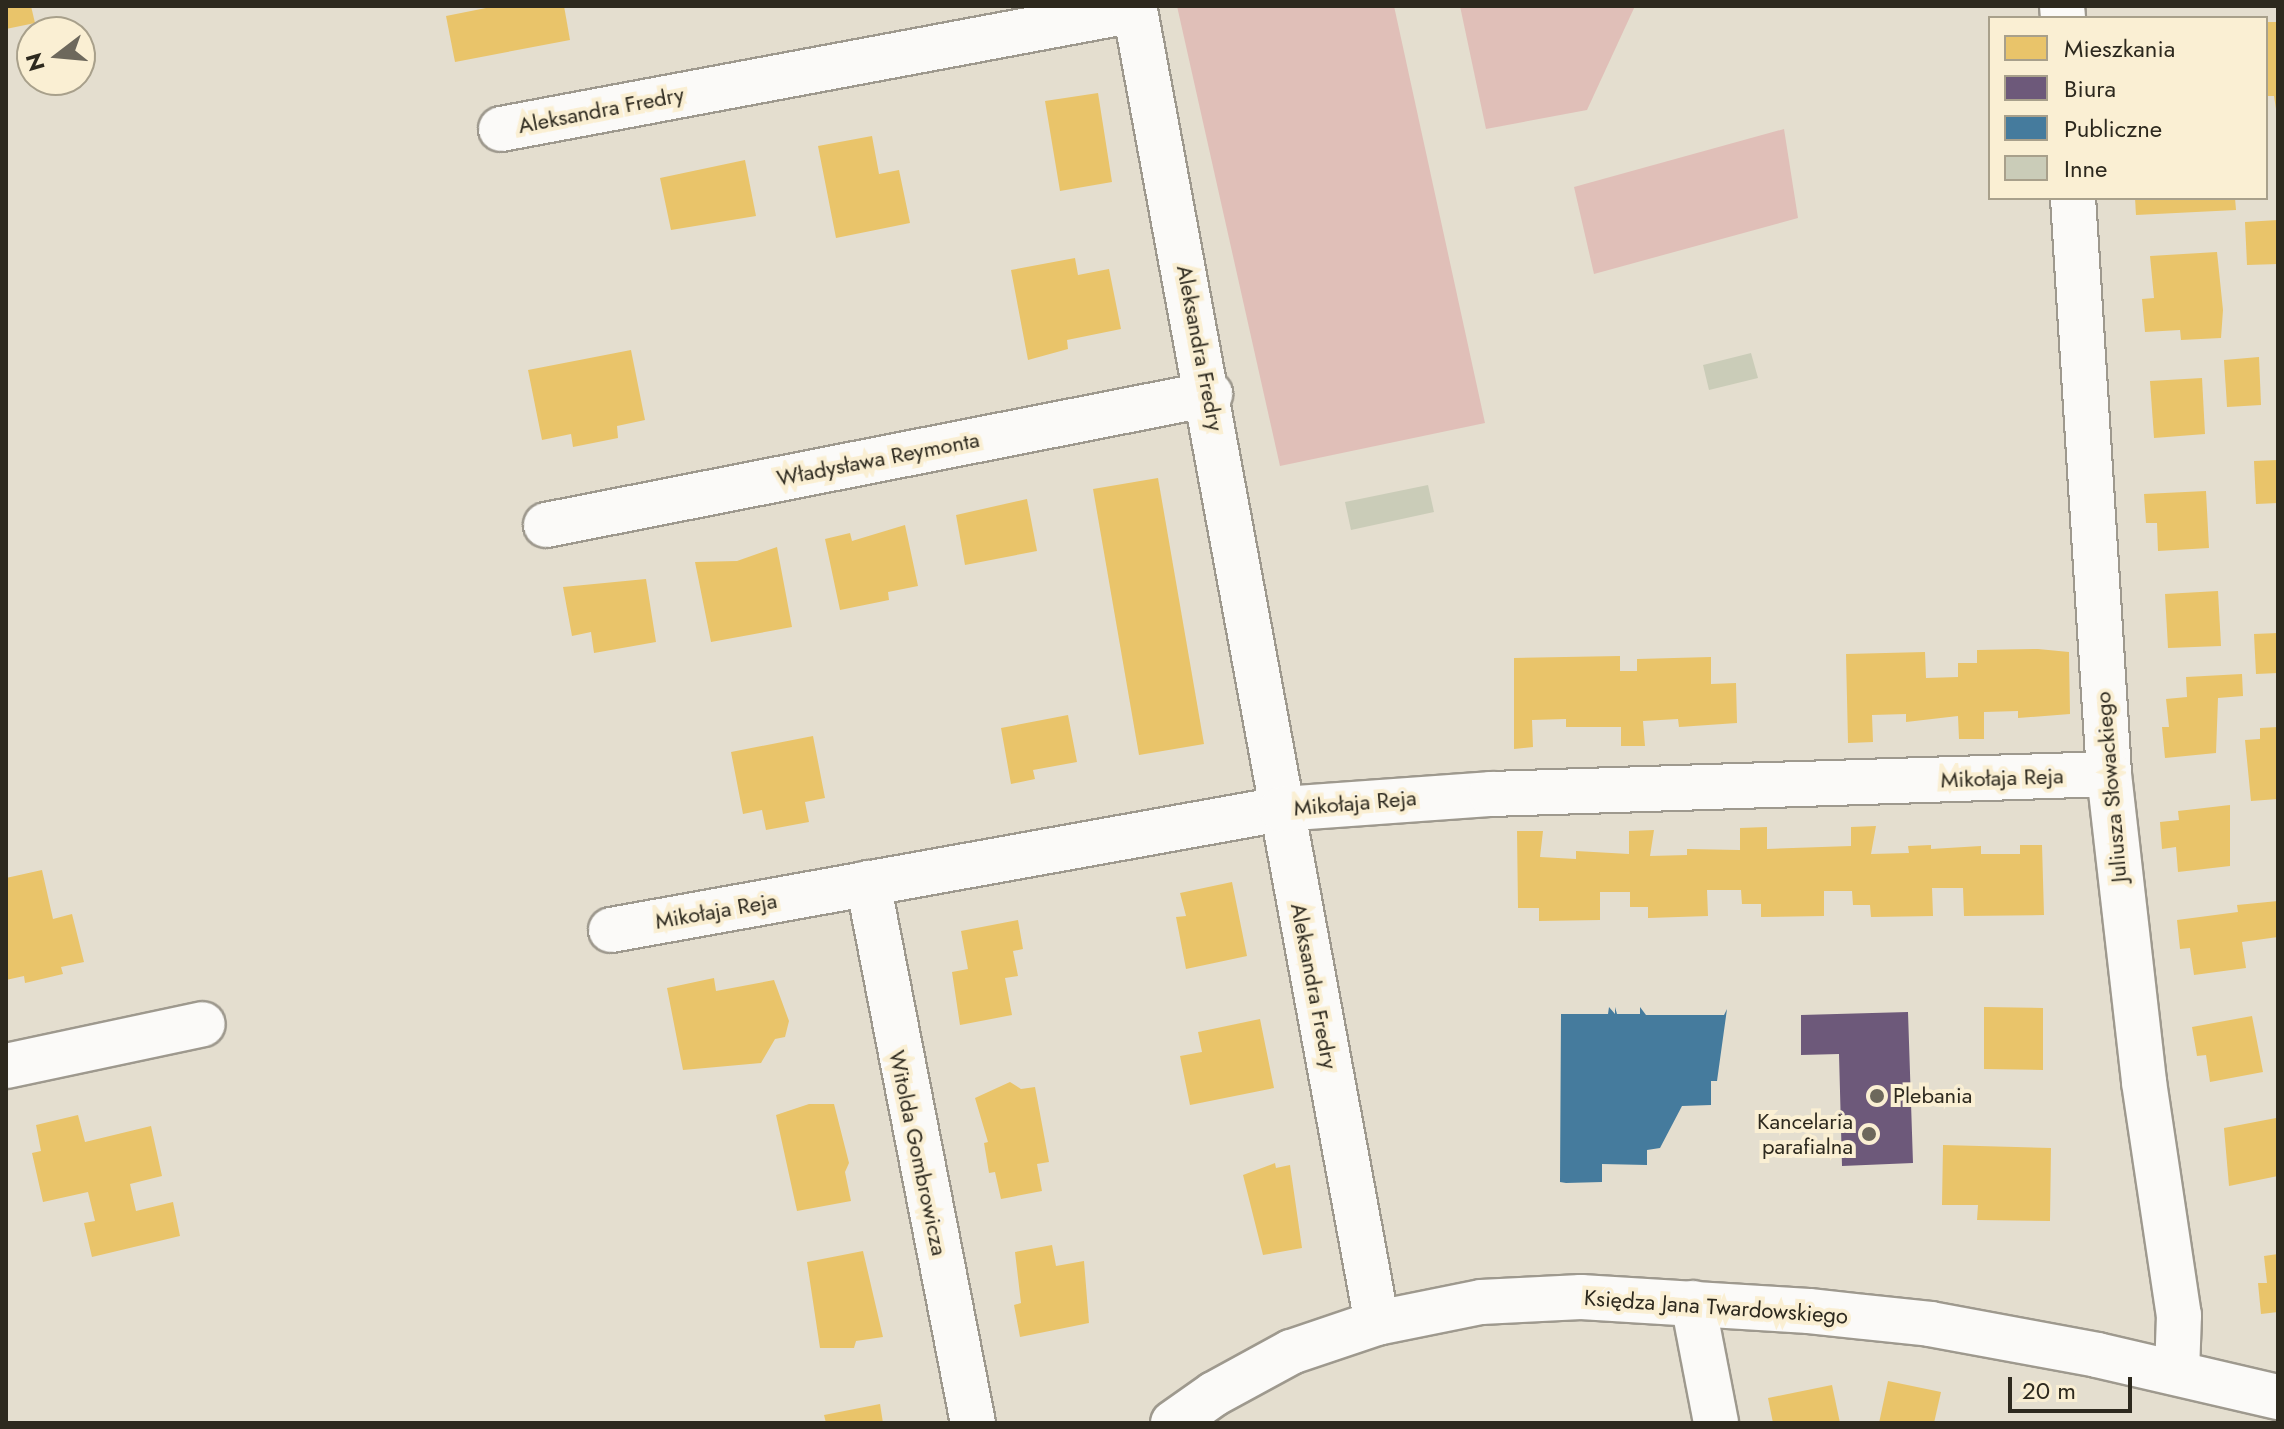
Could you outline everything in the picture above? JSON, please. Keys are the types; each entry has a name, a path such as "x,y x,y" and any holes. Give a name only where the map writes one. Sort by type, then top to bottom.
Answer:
{"street":[{"name":"Aleksandra Fredry","path":"501,129 1135,10 1210,394 1281,809 1377,1323"},
{"name":"Juliusza Słowackiego","path":"2073,200 2109,774 2144,1082 2179,1315 2177,1372"},
{"name":"Władysława Reymonta","path":"546,525 1210,394"},
{"name":"Mikołaja Reja","path":"611,930 1281,809 1476,795 2109,774"},
{"name":"Witolda Gombrowicza","path":"868,883 973,1423"},
{"path":"6,1066 203,1024"},
{"name":"Księdza Jana Twardowskiego","path":"1173,1423 1214,1394 1291,1352 1377,1323 1481,1302 1581,1297 1693,1303 1930,1324 2177,1372 2269,1405"},
{"path":"1693,1303 1716,1423"}],"shaded area":[{"path":"1177,6 1394,6 1485,423 1280,466"},
{"path":"1460,6 1635,6 1587,110 1486,129"},
{"path":"1784,129 1798,218 1594,274 1574,187"}],"building: Mieszkania":[{"path":"6,6 31,6 33,16 16,16 16,27 6,29"},
{"path":"496,6 564,6 570,40 455,62 446,16"},
{"path":"2268,22 2278,22 2278,122 2274,96 2268,96"},
{"path":"1098,93 1112,182 1060,191 1045,101"},
{"path":"872,136 879,174 899,170 910,223 836,238 818,146"},
{"path":"745,160 756,216 671,230 660,178"},
{"path":"2135,200 2235,200 2236,210 2136,215"},
{"path":"2278,220 2278,264 2247,265 2245,222"},
{"path":"2217,252 2223,310 2221,338 2181,340 2180,330 2145,332 2142,299 2154,298 2150,256"},
{"path":"1075,258 1078,275 1109,269 1121,329 1067,340 1068,349 1028,360 1011,270"},
{"path":"631,350 645,420 617,426 618,438 573,447 571,434 542,440 528,370"},
{"path":"2259,357 2261,405 2227,407 2224,360"},
{"path":"2202,378 2205,434 2154,438 2150,381"},
{"path":"2278,460 2278,503 2256,504 2254,461"},
{"path":"1158,478 1204,744 1139,755 1093,489"},
{"path":"2206,491 2209,548 2158,551 2157,523 2146,523 2144,494"},
{"path":"1027,499 1037,551 965,565 956,515"},
{"path":"905,525 918,586 888,592 889,600 840,610 825,539 850,533 852,541"},
{"path":"777,547 792,627 711,642 695,562 737,561"},
{"path":"646,579 656,642 594,653 591,632 572,636 563,587"},
{"path":"2218,591 2221,646 2168,648 2165,594"},
{"path":"2278,633 2278,673 2256,674 2254,634"},
{"path":"1977,650 2069,652 2070,714 2018,718 2018,711 1984,712 1984,739 1959,739 1958,716 1906,722 1906,714 1872,715 1873,742 1848,743 1846,654 1925,652 1926,678 1958,677 1958,663 1977,663"},
{"path":"1620,656 1620,671 1637,671 1637,659 1711,657 1711,684 1736,683 1737,723 1679,727 1678,719 1643,721 1645,746 1621,746 1621,727 1566,727 1566,719 1532,720 1533,747 1514,749 1514,658"},
{"path":"2242,674 2243,696 2218,698 2216,753 2165,758 2162,727 2169,727 2166,699 2187,697 2186,677"},
{"path":"1068,715 1077,762 1033,770 1035,779 1011,784 1001,728"},
{"path":"2278,727 2278,799 2251,801 2245,740 2260,739 2260,728"},
{"path":"813,736 825,798 805,802 809,822 766,830 762,810 743,814 731,752"},
{"path":"2230,805 2230,866 2178,872 2176,847 2162,849 2160,822 2179,820 2178,811"},
{"path":"1876,826 1871,854 1909,853 1908,846 1931,845 1931,849 1981,846 1981,854 2020,854 2020,845 2042,845 2044,915 1964,916 1963,888 1932,888 1933,916 1871,917 1870,905 1853,905 1852,891 1824,891 1824,916 1761,917 1761,904 1742,904 1741,890 1707,890 1708,916 1648,918 1648,907 1630,907 1630,892 1600,892 1600,920 1539,921 1539,908 1518,908 1517,831 1543,831 1540,857 1576,859 1576,851 1629,854 1629,831 1654,830 1650,856 1687,855 1687,849 1740,850 1740,828 1767,827 1767,849 1851,846 1851,827"},
{"path":"42,870 53,919 72,914 84,962 61,967 63,974 25,983 24,976 6,980 6,878"},
{"path":"1232,882 1247,956 1186,969 1176,917 1186,916 1180,893"},
{"path":"2278,901 2278,937 2242,942 2246,968 2194,975 2190,948 2180,949 2177,920 2238,912 2237,905"},
{"path":"1018,920 1023,949 1013,951 1018,976 1005,978 1012,1015 960,1025 952,972 968,969 961,931"},
{"path":"714,978 716,991 774,980 789,1021 785,1037 775,1039 761,1063 683,1070 667,988"},
{"path":"1984,1007 2043,1008 2043,1070 1984,1069"},
{"path":"2252,1016 2263,1072 2210,1082 2206,1055 2197,1056 2192,1027"},
{"path":"1260,1019 1274,1088 1190,1105 1180,1056 1202,1052 1198,1032"},
{"path":"1010,1082 1021,1089 1035,1087 1049,1162 1037,1164 1042,1191 1001,1199 995,1172 989,1173 984,1143 988,1142 975,1098"},
{"path":"809,1104 834,1104 849,1163 845,1172 851,1201 797,1211 776,1115"},
{"path":"78,1115 85,1142 151,1126 162,1176 130,1184 136,1211 173,1202 180,1236 92,1257 84,1223 95,1221 88,1192 43,1202 32,1153 41,1151 36,1125"},
{"path":"2276,1118 2278,1176 2229,1186 2224,1128"},
{"path":"1943,1145 2051,1148 2050,1221 1977,1220 1978,1205 1942,1205"},
{"path":"1275,1163 1276,1168 1290,1165 1302,1248 1263,1255 1243,1175"},
{"path":"1052,1245 1056,1266 1084,1261 1089,1323 1020,1337 1014,1305 1021,1303 1015,1252"},
{"path":"863,1251 883,1337 856,1341 854,1348 820,1348 807,1262"},
{"path":"2278,1254 2278,1312 2261,1314 2258,1283 2267,1283 2264,1256"},
{"path":"1888,1381 1941,1392 1934,1423 1879,1423"},
{"path":"1832,1385 1840,1423 1773,1423 1768,1398"},
{"path":"880,1404 883,1423 826,1423 824,1415"}],"building: Biura":[{"name":"Plebania","path":"1908,1012 1913,1163 1842,1166 1839,1054 1801,1055 1801,1015"}],"building: Publiczne":[{"path":"1609,1007 1615,1014 1615,1007 1617,1014 1640,1014 1640,1007 1646,1015 1724,1015 1727,1009 1717,1081 1711,1081 1711,1105 1682,1106 1660,1148 1647,1150 1647,1165 1602,1164 1602,1182 1560,1182 1561,1014 1608,1014"}],"building: Inne":[{"path":"1751,353 1758,378 1709,390 1703,365"},
{"path":"1428,485 1434,512 1351,530 1345,502"}],"place":[{"name":"Plebania","path":"1877,1096"},
{"name":"Kancelaria parafialna","path":"1869,1134"}]}
